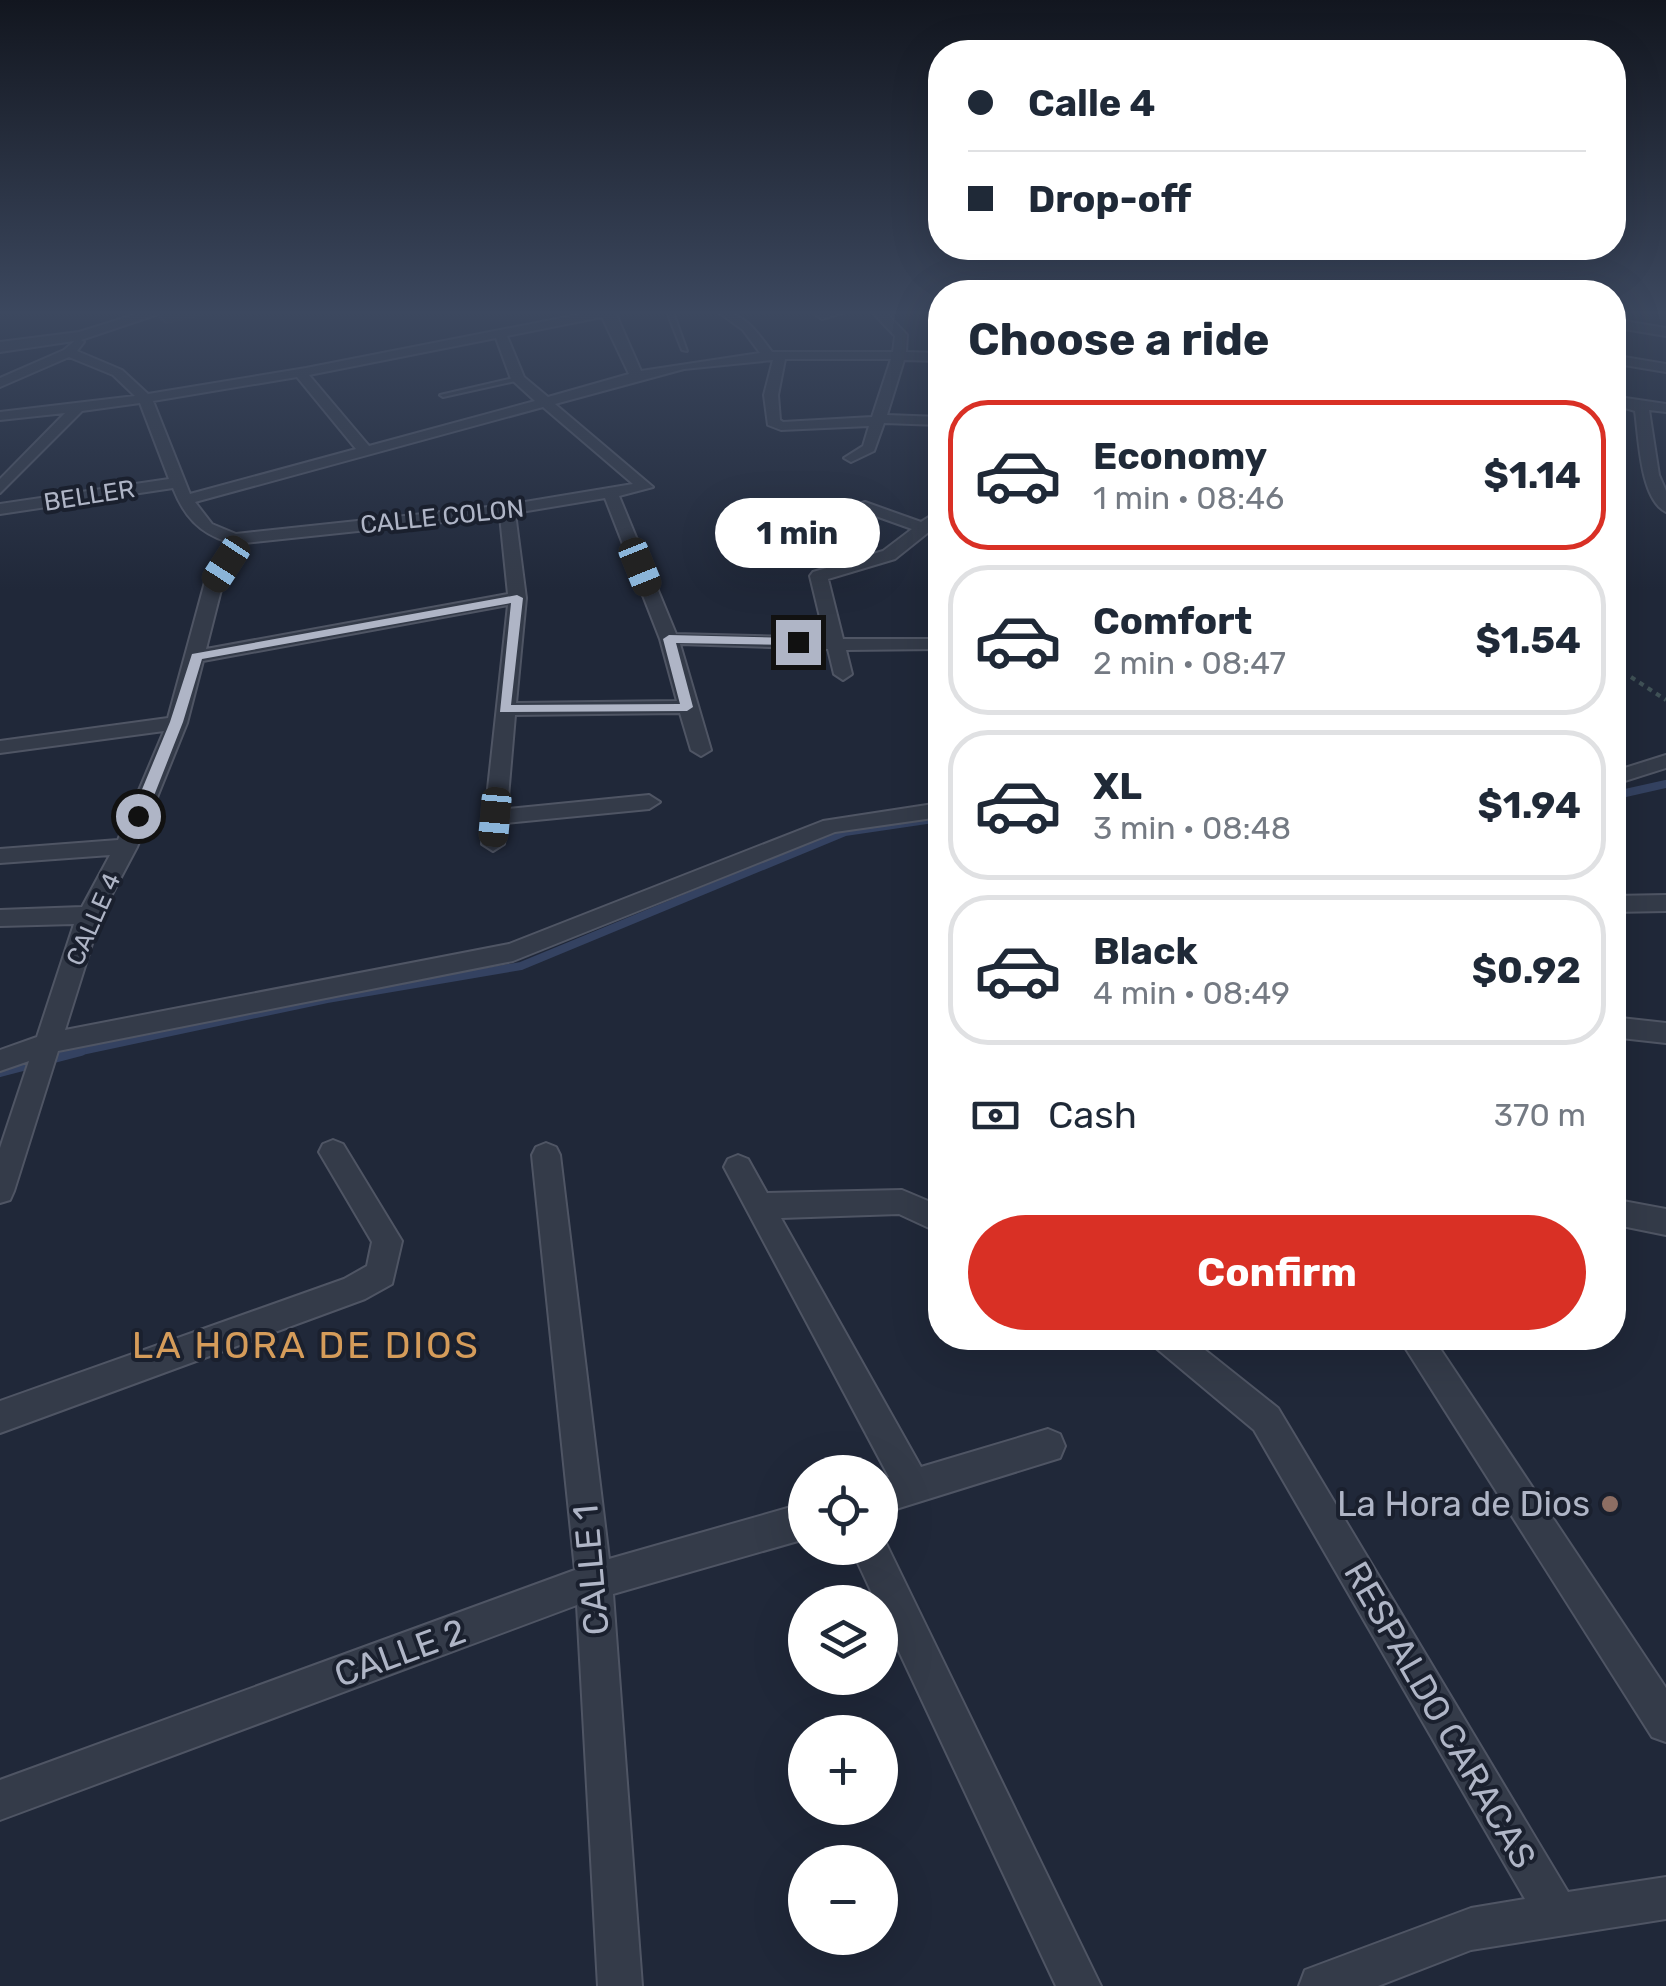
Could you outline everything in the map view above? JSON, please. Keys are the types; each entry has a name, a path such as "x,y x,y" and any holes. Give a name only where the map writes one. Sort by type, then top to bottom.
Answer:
{"street":[{"path":"0,416 110,405"},
{"path":"148,405 183,490 204,526 235,540"},
{"path":"326,405 365,450"},
{"name":"BELLER","path":"0,509 183,490 365,450 530,405"},
{"name":"CALLE COLON","path":"235,540 507,510 611,495 646,484 548,405"},
{"path":"771,405 773,422 782,426 862,424 880,418 928,420"},
{"path":"851,458 869,448 884,405"},
{"path":"1636,405 1642,410 1652,476 1666,507"},
{"path":"1640,405 1666,408"},
{"path":"0,488 77,409"},
{"path":"611,495 669,639 701,750"},
{"path":"865,507 920,527"},
{"path":"493,844 517,598 507,510"},
{"path":"843,674 819,576 889,555 928,522"},
{"name":"CALLE 4","path":"0,1191 88,915 126,847 177,722 202,619 214,582 237,546 235,540"},
{"path":"196,656 517,598"},
{"path":"669,639 834,643 872,648 928,645"},
{"path":"504,709 687,707"},
{"path":"0,747 177,722"},
{"path":"1626,774 1666,761"},
{"path":"495,817 649,802"},
{"path":"0,1060 45,1044 512,952 831,826 928,812"},
{"path":"0,856 126,847"},
{"path":"1626,903 1666,902"},
{"path":"0,918 88,915"},
{"path":"1626,1029 1666,1034"},
{"path":"0,1417 354,1289 382,1274 387,1242 334,1152"},
{"name":"CALLE 1","path":"546,1155 594,1581 620,1986"},
{"path":"738,1167 879,1455"},
{"path":"759,1206 902,1202 928,1214"},
{"path":"1626,1215 1666,1222"},
{"name":"RESPALDO CARACAS","path":"1182,1350 1266,1419 1558,1915"},
{"path":"1424,1350 1666,1723"},
{"path":"898,1490 1048,1446"},
{"name":"CALLE 2","path":"0,1800 594,1581 788,1526"},
{"path":"876,1565 1079,1986"},
{"path":"1321,1986 1470,1928 1666,1898"}],"path":[{"path":"1626,672 1666,700"}],"waterway":[{"path":"1626,793 1666,784"},
{"path":"79,1052 327,999 521,966 845,832 928,820"},
{"path":"0,1072 79,1052"},
{"path":"72,1053 79,1052"}],"place":[{"name":"La Hora de Dios","path":"1610,1504"}],"district":[{"name":"LA HORA DE DIOS","path":"306,1345"}],"route":[{"path":"138,816 177,722 196,656 517,598 504,709 687,707 669,639 798,642"}]}
